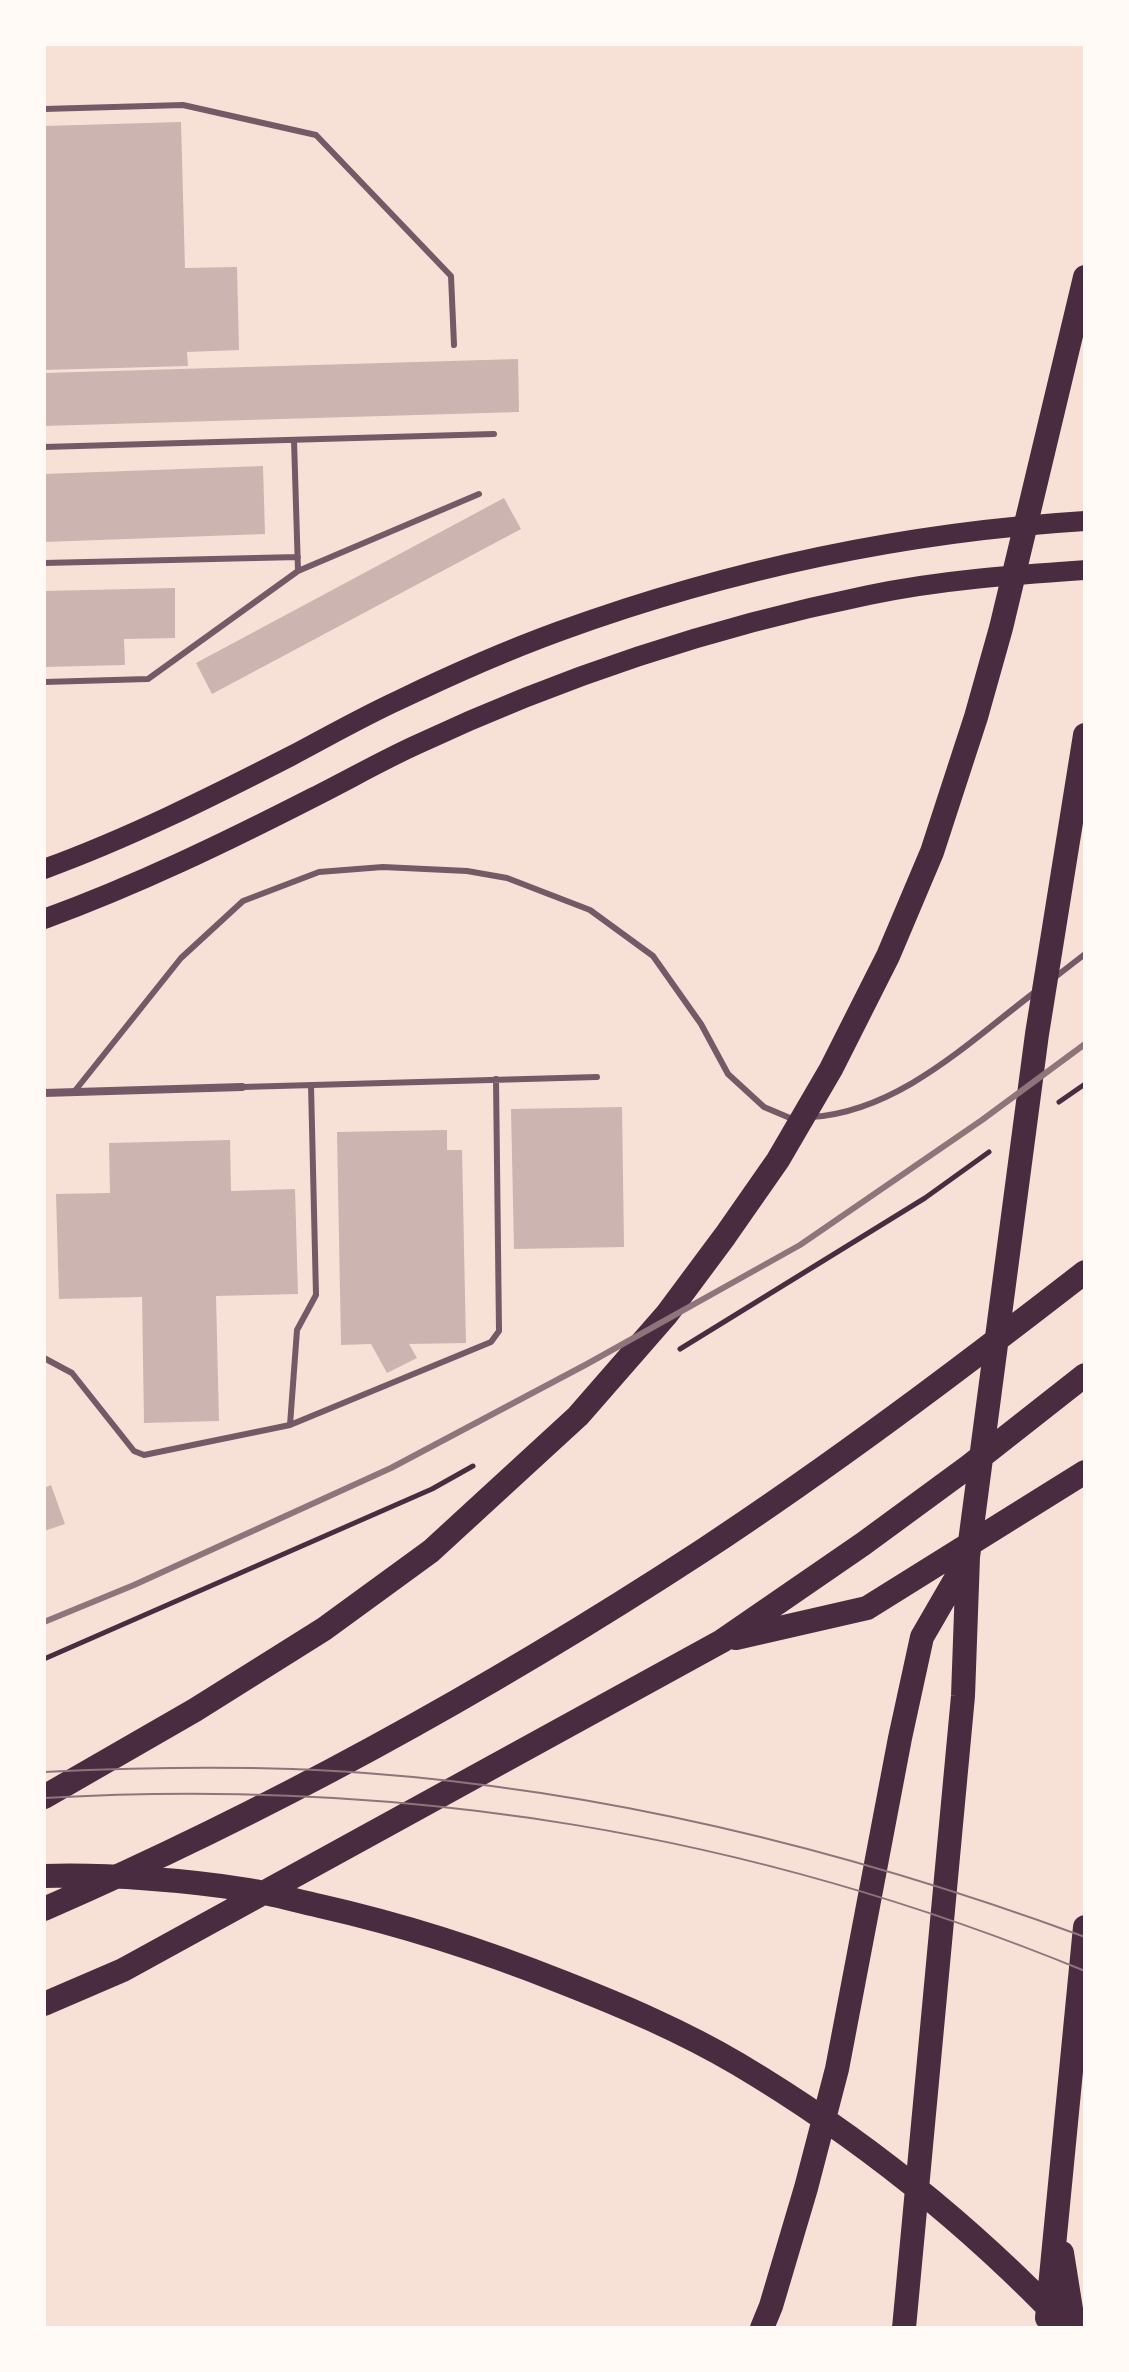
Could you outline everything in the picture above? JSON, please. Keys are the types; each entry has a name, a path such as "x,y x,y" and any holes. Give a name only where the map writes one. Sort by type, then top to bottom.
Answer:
{"highway":[{"path":"44,1797 195,1710 324,1629 431,1551 578,1416 676,1303 778,1160 831,1069 888,956 932,852 1001,628 1085,277"},
{"path":"904,2328 963,1696 968,1557 1037,1034 1085,735"},
{"path":"44,1909 220,1829 343,1766 574,1632 815,1474 1085,1272"},
{"path":"44,2004 123,1970 722,1641 945,1484 1085,1375"},
{"path":"722,1641 867,1608 1085,1472"},
{"path":"762,2328 801,2203 837,2069 922,1637 968,1557"},
{"path":"44,1876 169,1881 250,1890 348,1912 415,1929 503,1958 657,2021 735,2062 804,2105 894,2170 976,2240 1068,2328"},
{"path":"1046,2328 1085,1927"},
{"path":"1056,2215 1074,2328"}],"main road":[{"path":"44,869 208,799 396,701 559,631 715,582 859,549 1006,527 1085,521"},
{"path":"44,919 150,877 413,746 575,677 653,651 798,611 870,595 1009,575 1085,570"}],"street":[{"path":"44,1093 242,1087"}],"lane":[{"path":"44,109 183,105 316,135 451,276 454,345"},
{"path":"44,447 494,434"},
{"path":"294,440 298,571"},
{"path":"44,682 148,679 298,571 479,494"},
{"path":"44,563 298,557"},
{"path":"74,1092 181,958 243,901 319,872 383,867 467,871 507,878 590,910 653,956 701,1024 728,1074 764,1107 790,1118 825,1116 874,1104 918,1081 1085,954"},
{"path":"242,1087 597,1077"},
{"path":"44,1358 72,1373 134,1451 144,1455 290,1425 491,1342 499,1331 496,1079"},
{"path":"290,1425 297,1330 316,1295 311,1085"}],"building":[{"path":"181,122 185,268 237,267 239,350 187,352 188,366 44,370 44,126"},
{"path":"518,359 519,412 44,426 44,373"},
{"path":"263,466 265,534 44,542 44,474"},
{"path":"504,498 521,529 212,694 196,663"},
{"path":"175,588 175,638 124,639 125,665 44,667 44,591"},
{"path":"622,1107 624,1247 514,1249 511,1109"},
{"path":"447,1130 447,1150 462,1150 466,1343 409,1344 417,1358 387,1373 371,1344 341,1345 337,1132"},
{"path":"230,1140 231,1191 295,1189 298,1294 216,1296 219,1421 144,1423 142,1297 59,1299 56,1194 110,1193 109,1143"},
{"path":"51,1485 65,1524 44,1531 44,1488"}],"tram line":[{"path":"44,1772 205,1768 325,1770 549,1794 640,1810 821,1853 910,1878 1085,1937"},
{"path":"44,1798 179,1794 313,1797 444,1807 575,1825 704,1850 832,1883 959,1923 1085,1971"}],"railway":[{"path":"44,1622 134,1585 391,1468 587,1364 800,1245 982,1120 1085,1044"}]}
